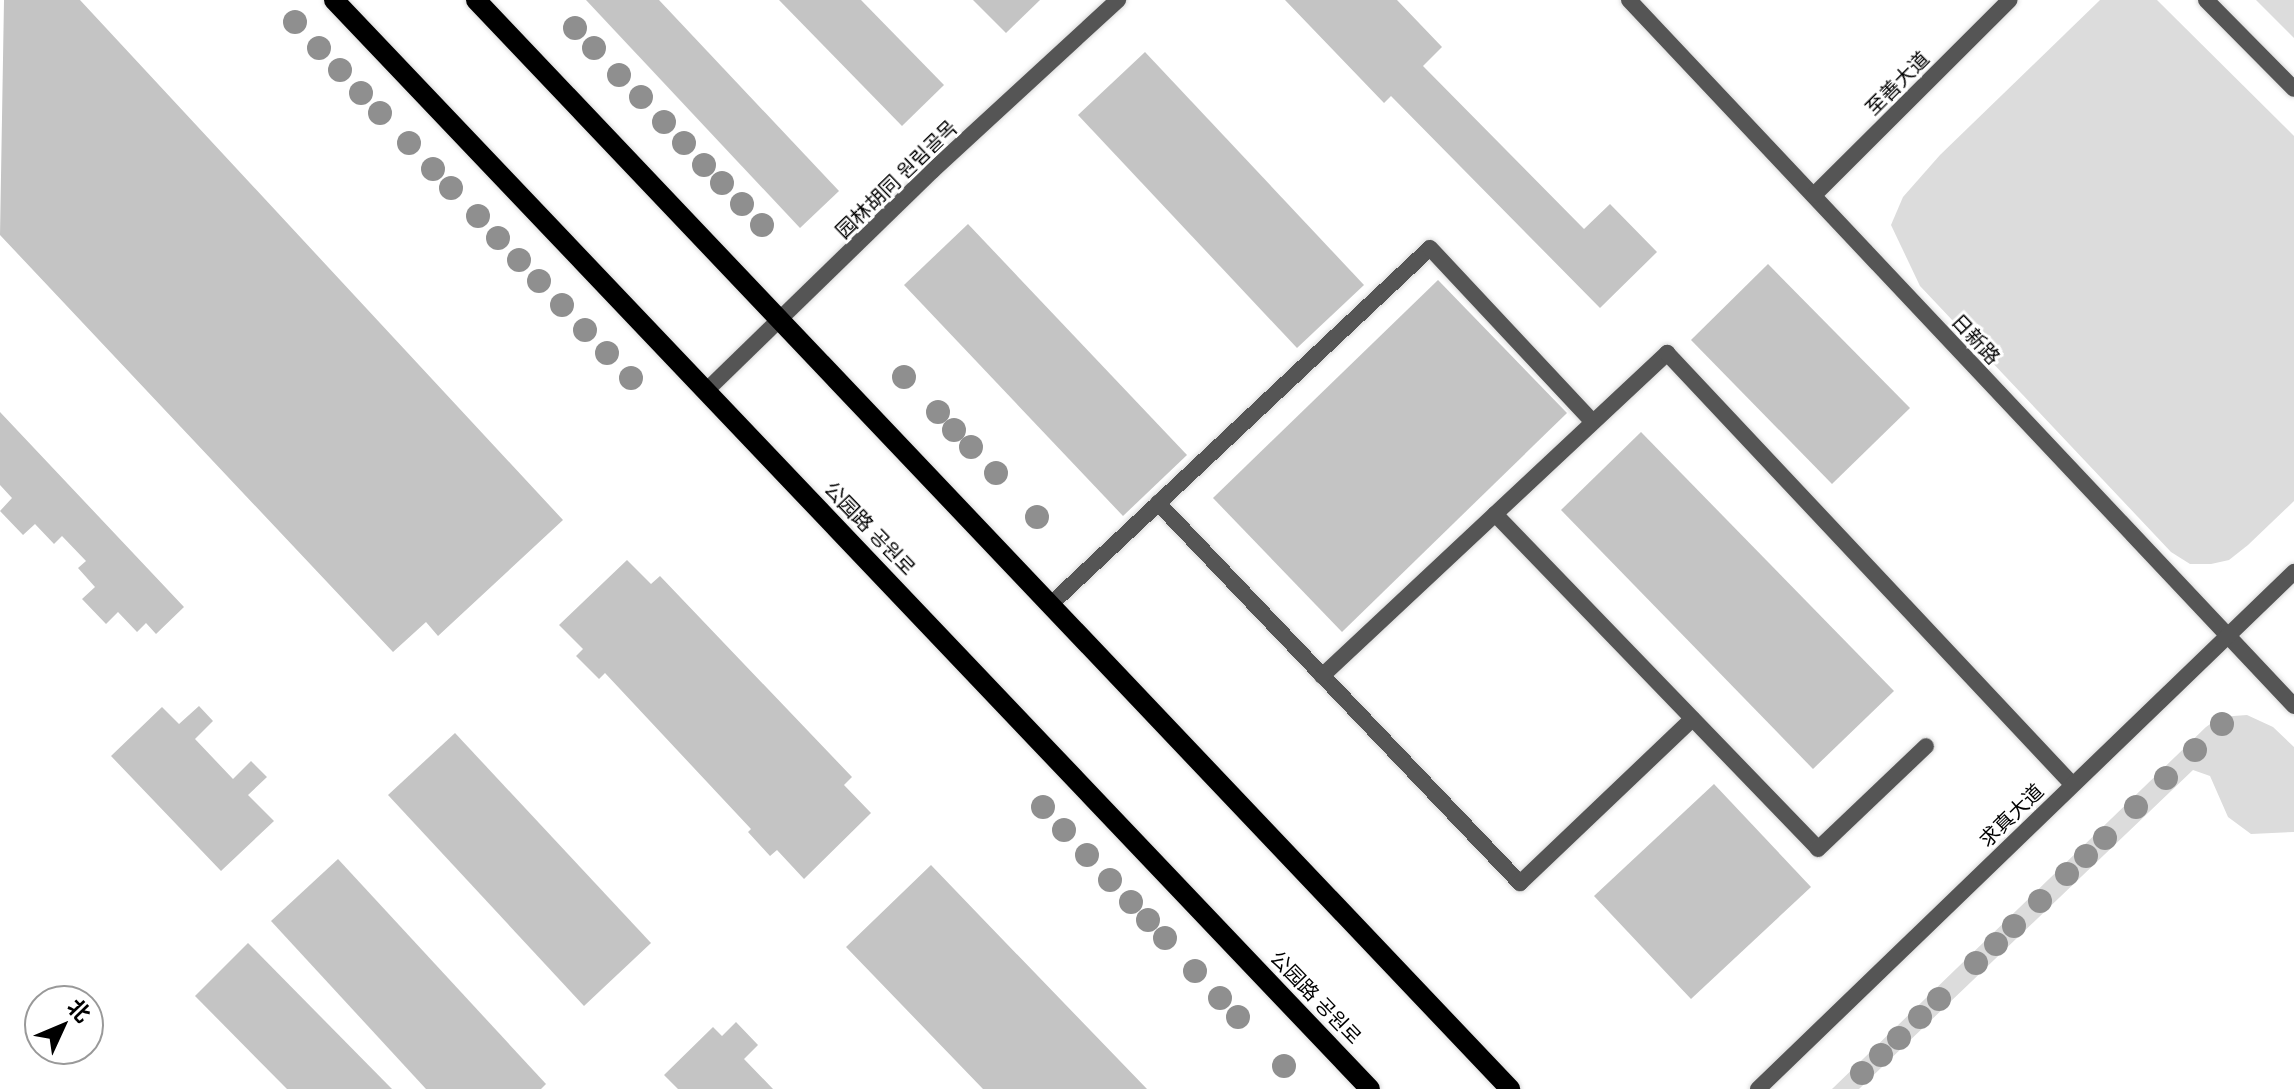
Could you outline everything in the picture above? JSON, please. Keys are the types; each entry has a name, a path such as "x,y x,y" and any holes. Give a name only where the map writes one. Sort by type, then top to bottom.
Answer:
{"main road":[{"name":"公园路 공원로","path":"334,0 1370,1089"},
{"path":"476,0 1510,1089"}],"street":[{"name":"园林胡同 원림골목","path":"706,391 1118,0"},
{"name":"日新路","path":"1629,0 2294,706"},
{"name":"至善大道","path":"1814,195 2010,0"},
{"path":"2206,0 2294,89"},
{"path":"1050,605 1430,248 1593,422"},
{"path":"1322,676 1667,353 2072,784"},
{"path":"1158,503 1520,883 1692,719"},
{"path":"1495,514 1818,849 1926,746"},
{"name":"求真大道","path":"1758,1089 2294,572"}],"shaded area":[{"path":"2100,0 2157,0 2294,136 2294,501 2229,560 2211,564 2190,564 2171,552 1920,286 1891,225 1903,197 1940,155"},
{"path":"2256,0 2294,0 2294,38"},
{"path":"2247,715 2273,727 2294,747 2294,832 2251,834 2228,817 2210,776 2193,770 1859,1089 1832,1089 2206,727 2220,717"}],"building":[{"path":"4,0 80,0 563,520 438,636 426,622 393,652 0,235"},
{"path":"586,0 659,0 839,191 800,228"},
{"path":"779,0 861,0 944,85 902,126"},
{"path":"973,0 1040,0 1006,33"},
{"path":"1285,0 1397,0 1442,47 1423,66 1584,229 1610,204 1657,252 1600,308 1391,96 1384,103"},
{"path":"1145,52 1364,285 1297,348 1078,115"},
{"path":"968,224 1187,455 1123,516 904,285"},
{"path":"1768,264 1910,408 1832,484 1691,340"},
{"path":"1438,280 1567,413 1342,632 1213,498"},
{"path":"0,412 184,607 156,634 146,623 137,632 118,612 106,624 82,599 95,587 78,568 86,561 62,536 54,544 35,524 23,535 0,511 12,498 0,485"},
{"path":"1641,432 1894,691 1813,769 1561,510"},
{"path":"627,560 651,584 660,576 852,777 844,785 871,813 804,879 777,850 770,856 748,832 751,829 605,673 599,679 576,656 583,649 559,625"},
{"path":"199,706 213,721 195,739 233,779 251,761 267,777 248,795 274,821 221,871 111,756 162,707 179,724"},
{"path":"455,733 651,943 584,1006 388,795"},
{"path":"1714,784 1811,887 1691,999 1594,896"},
{"path":"338,859 546,1084 541,1089 426,1089 271,921"},
{"path":"931,865 1147,1089 983,1089 846,947"},
{"path":"248,943 392,1089 287,1089 195,996"},
{"path":"736,1022 758,1045 744,1059 773,1089 678,1089 664,1075 713,1027 722,1036"}]}
